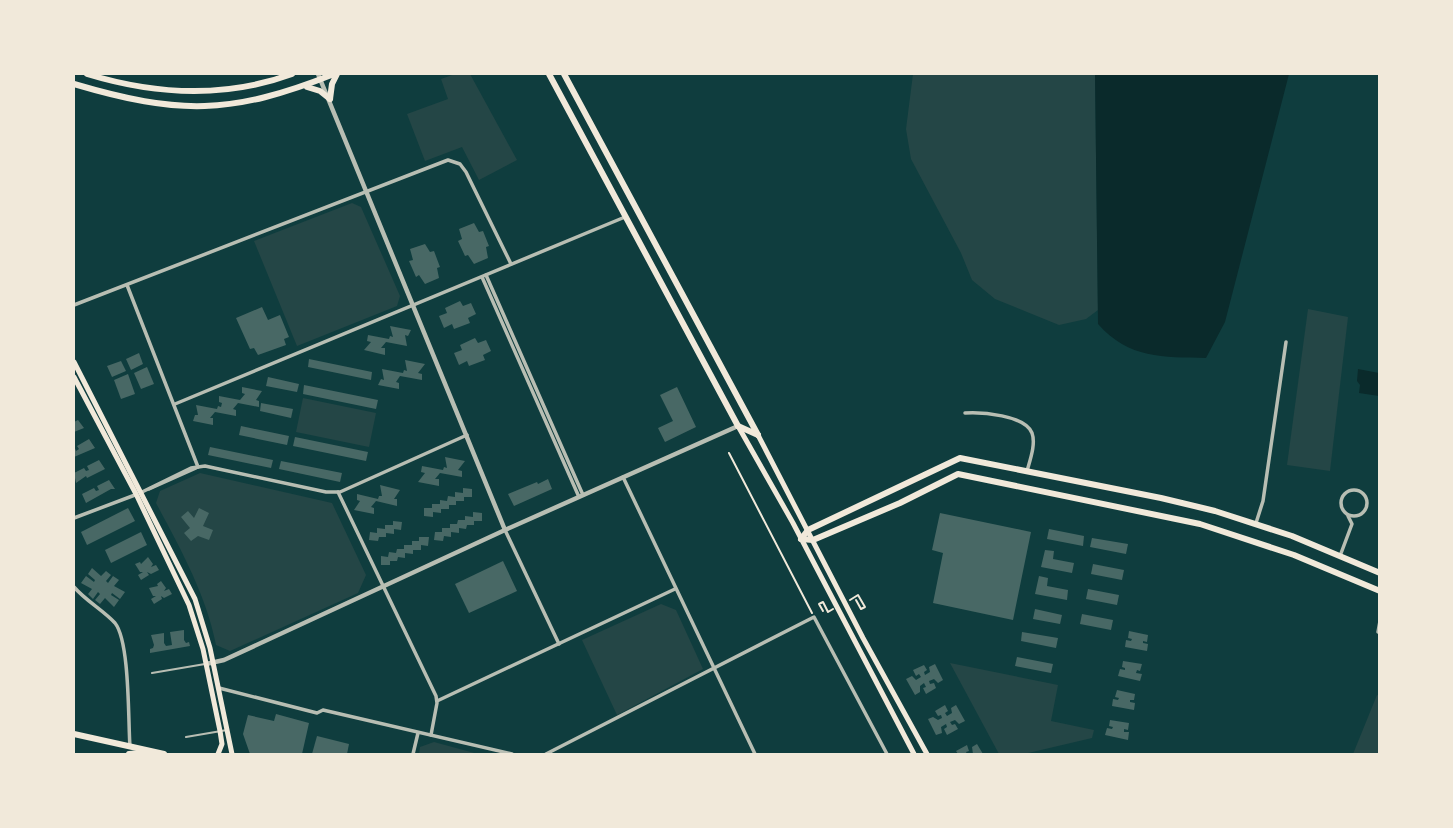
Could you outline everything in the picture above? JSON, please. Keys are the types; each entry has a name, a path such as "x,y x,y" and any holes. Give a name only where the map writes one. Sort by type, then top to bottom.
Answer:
{"main road":[{"path":"88,74 142,88 197,92 249,86 292,74"},
{"path":"74,84 128,100 184,108 248,102 298,87 320,76 336,74 330,99 315,88 298,87"},
{"path":"549,74 681,323 801,539 914,754"},
{"path":"564,74 927,754"},
{"path":"681,323 687,326 692,324 693,314"},
{"path":"74,362 139,493 189,605 219,688 223,731 218,754"},
{"path":"74,377 139,493"},
{"path":"738,426 751,422"},
{"path":"738,426 758,435"},
{"path":"801,539 808,530 960,457 1169,500 1256,523 1380,573"},
{"path":"801,539 813,540 900,503 958,474 1200,524 1284,551 1380,591"},
{"path":"210,663 223,731 232,754"},
{"path":"74,734 130,751 164,754"}],"street":[{"path":"320,76 505,530 559,644"},
{"path":"74,305 448,160 457,162 466,172 511,264"},
{"path":"175,404 625,217"},
{"path":"484,276 581,496"},
{"path":"127,285 198,467"},
{"path":"1256,523 1264,501 1286,342"},
{"path":"965,413 1016,420 1027,426 1031,431 1033,443 1027,471"},
{"path":"210,663 224,660 738,426"},
{"path":"74,518 198,467 213,467 326,492 338,492 467,435"},
{"path":"623,477 755,754"},
{"path":"1340,556 1352,524 1342,506 1342,499 1349,491 1360,491 1367,499 1367,506 1360,514 1348,516"},
{"path":"338,492 437,701 431,735"},
{"path":"74,587 114,622 120,634 125,663 130,751"},
{"path":"437,701 676,589"},
{"path":"547,754 814,617 887,754"},
{"path":"1378,632 1380,621"},
{"path":"219,688 317,713 324,710 512,754"},
{"path":"413,754 418,732"}],"lane":[{"path":"152,673 210,663"},
{"path":"186,737 223,731"}],"path":[{"path":"729,453 814,617"},
{"path":"856,600 861,609 865,607 859,595"},
{"path":"823,611 819,604 823,602 828,612"}],"shaded area":[{"path":"455,74 470,74 517,160 479,180 462,147 425,161 407,114 448,99 441,79"},
{"path":"913,74 1095,74 1098,310 1086,319 1059,325 995,299 972,280 961,253 911,159 906,129"},
{"path":"1095,74 1289,74 1225,322 1206,358 1161,356 1134,350 1122,344 1098,324"},
{"path":"352,203 361,207 400,296 397,306 297,346 254,241"},
{"path":"1308,309 1348,317 1330,471 1287,465"},
{"path":"1358,369 1379,373 1379,396 1359,393"},
{"path":"303,398 376,413 369,447 296,432"},
{"path":"200,473 332,503 366,575 358,593 230,651 216,645 199,590 156,503 160,491"},
{"path":"661,604 676,610 703,669 617,715 582,640"},
{"path":"950,663 1058,685 1051,721 1094,730 1092,738 1024,754 999,754"},
{"path":"1377,695 1380,696 1379,754 1353,754"},
{"path":"434,742 478,754 419,754 420,747"}],"building":[{"path":"474,223 479,232 483,231 489,246 486,247 488,258 474,264 468,255 465,256 458,241 462,239 459,229"},
{"path":"425,244 430,252 434,251 440,267 437,268 439,278 425,284 419,275 416,277 409,261 413,260 410,249"},
{"path":"460,301 463,306 471,303 476,314 468,318 470,323 454,329 452,324 444,328 439,316 447,313 445,308"},
{"path":"262,307 268,320 280,315 289,337 284,339 286,345 258,355 254,348 250,349 236,318"},
{"path":"390,326 411,330 408,336 405,335 407,346 386,342 381,348 385,348 385,355 364,350 371,342 367,341 368,335 389,339 390,336 393,337"},
{"path":"475,338 478,343 486,340 491,351 483,355 485,360 469,366 467,361 459,365 454,353 462,350 460,345"},
{"path":"139,353 143,364 131,370 126,359"},
{"path":"309,359 372,372 371,380 308,367"},
{"path":"405,360 425,364 418,373 422,374 422,380 400,376 396,382 399,383 399,389 378,385 381,379 384,380 382,369 403,373 404,370 407,371"},
{"path":"121,361 126,371 112,377 107,366"},
{"path":"147,367 154,384 141,389 134,373"},
{"path":"128,374 135,394 121,399 114,380"},
{"path":"268,377 299,384 297,392 266,386"},
{"path":"304,385 378,400 376,409 303,394"},
{"path":"242,387 262,391 256,400 259,401 259,407 238,403 233,409 236,410 236,416 215,412 210,418 213,418 213,425 193,421 195,415 198,415 196,405 217,409 222,403 219,402 219,396 240,400 245,394 242,393"},
{"path":"677,387 696,427 665,442 658,428 673,421 660,395"},
{"path":"261,403 293,409 291,418 260,411"},
{"path":"78,420 84,428 74,432 74,422"},
{"path":"241,426 289,436 287,445 239,435"},
{"path":"295,437 368,452 366,461 293,446"},
{"path":"89,439 95,448 74,457 74,446 76,451 79,449 77,446"},
{"path":"210,447 273,460 271,468 208,455"},
{"path":"445,457 465,461 458,470 462,471 462,477 440,473 435,479 439,479 439,486 418,482 425,473 421,472 422,466 443,470 444,467 447,468"},
{"path":"99,460 105,469 76,483 74,473 84,468 89,470 87,466"},
{"path":"281,461 342,473 340,482 279,469"},
{"path":"548,479 552,489 514,506 508,494"},
{"path":"109,480 115,489 86,503 82,494 94,488 99,490 97,486"},
{"path":"380,485 400,490 394,499 397,499 397,506 376,501 371,507 374,508 374,514 354,510 360,501 357,500 357,494 378,499 382,496"},
{"path":"463,488 472,489 472,497 456,501 456,505 449,505 449,509 441,509 441,513 433,512 433,517 424,516 424,508 440,504 440,500 447,501 448,496 455,497 455,492 463,493"},
{"path":"128,508 135,521 87,545 81,532"},
{"path":"199,508 209,513 203,526 213,530 209,540 198,536 191,541 184,533 190,528 181,517 188,511 194,518"},
{"path":"473,512 482,513 482,521 474,521 474,525 467,525 466,529 459,528 459,533 451,532 451,537 444,536 443,541 434,540 435,532 450,528 450,524 457,524 458,520 465,520 465,516 473,517"},
{"path":"940,513 1031,532 1013,620 933,603 943,553 932,550"},
{"path":"393,521 402,522 401,530 394,529 394,534 386,533 386,537 379,537 378,541 369,540 370,532 377,533 377,528 385,529 385,525 393,525"},
{"path":"1049,529 1084,536 1083,546 1047,539"},
{"path":"141,532 147,545 111,563 105,550"},
{"path":"419,537 429,537 428,546 421,545 421,550 413,550 413,554 405,553 405,558 398,557 397,561 390,561 390,565 381,565 381,556 388,557 389,552 396,553 397,549 404,549 404,545 412,545 412,541 419,541"},
{"path":"1092,538 1128,544 1126,554 1090,547"},
{"path":"1045,550 1054,551 1053,559 1074,563 1072,573 1041,567"},
{"path":"148,557 153,564 151,567 156,565 159,570 151,574 147,572 149,575 141,580 138,575 143,572 140,572 135,564 141,564"},
{"path":"503,561 517,591 469,613 455,584"},
{"path":"1093,564 1124,570 1122,580 1091,574"},
{"path":"92,568 101,576 106,571 111,575 106,581 108,583 113,576 119,580 114,586 125,592 120,599 112,593 111,595 119,600 114,607 105,598 100,604 95,600 100,594 98,592 93,599 88,594 92,589 81,583 86,576 94,582 88,574"},
{"path":"1039,576 1048,578 1047,586 1068,590 1067,600 1035,594"},
{"path":"161,581 166,588 164,591 169,589 172,594 164,598 161,596 162,599 154,604 151,599 156,596 153,596 149,588 158,586"},
{"path":"1088,589 1119,595 1117,605 1086,599"},
{"path":"1035,609 1062,615 1060,624 1033,619"},
{"path":"1082,614 1113,620 1111,630 1080,624"},
{"path":"184,630 184,640 189,642 190,646 150,653 154,645 151,635 164,633 166,646 172,645 170,632"},
{"path":"1129,631 1148,635 1147,642 1143,641 1148,644 1147,651 1125,647 1126,640 1132,639 1128,638"},
{"path":"1022,632 1058,638 1056,648 1021,641"},
{"path":"1017,657 1053,664 1051,673 1015,666"},
{"path":"1123,661 1142,664 1140,671 1137,670 1136,673 1142,674 1140,681 1118,676 1120,669 1125,670 1122,667"},
{"path":"935,664 943,680 938,683 934,679 929,681 930,684 934,683 936,688 926,694 924,683 920,686 920,692 915,695 906,679 912,676 916,680 921,677 919,674 916,676 913,670 924,665 927,670 925,675 930,672 929,667"},
{"path":"1117,690 1135,694 1134,700 1130,700 1135,703 1134,710 1112,706 1113,699 1119,698 1115,697"},
{"path":"945,705 947,716 956,705 965,721 959,724 955,720 950,722 958,729 947,735 944,729 946,724 941,727 942,733 936,735 928,719 942,718 935,711"},
{"path":"276,714 309,723 302,754 250,754 243,734 248,715 274,721"},
{"path":"1110,720 1129,723 1128,730 1124,729 1124,732 1129,732 1128,740 1105,735 1107,728 1113,727 1109,726"},
{"path":"317,736 349,744 347,754 312,754"},
{"path":"977,744 983,754 973,754 972,747"},
{"path":"967,745 967,754 958,754 956,751"}]}
